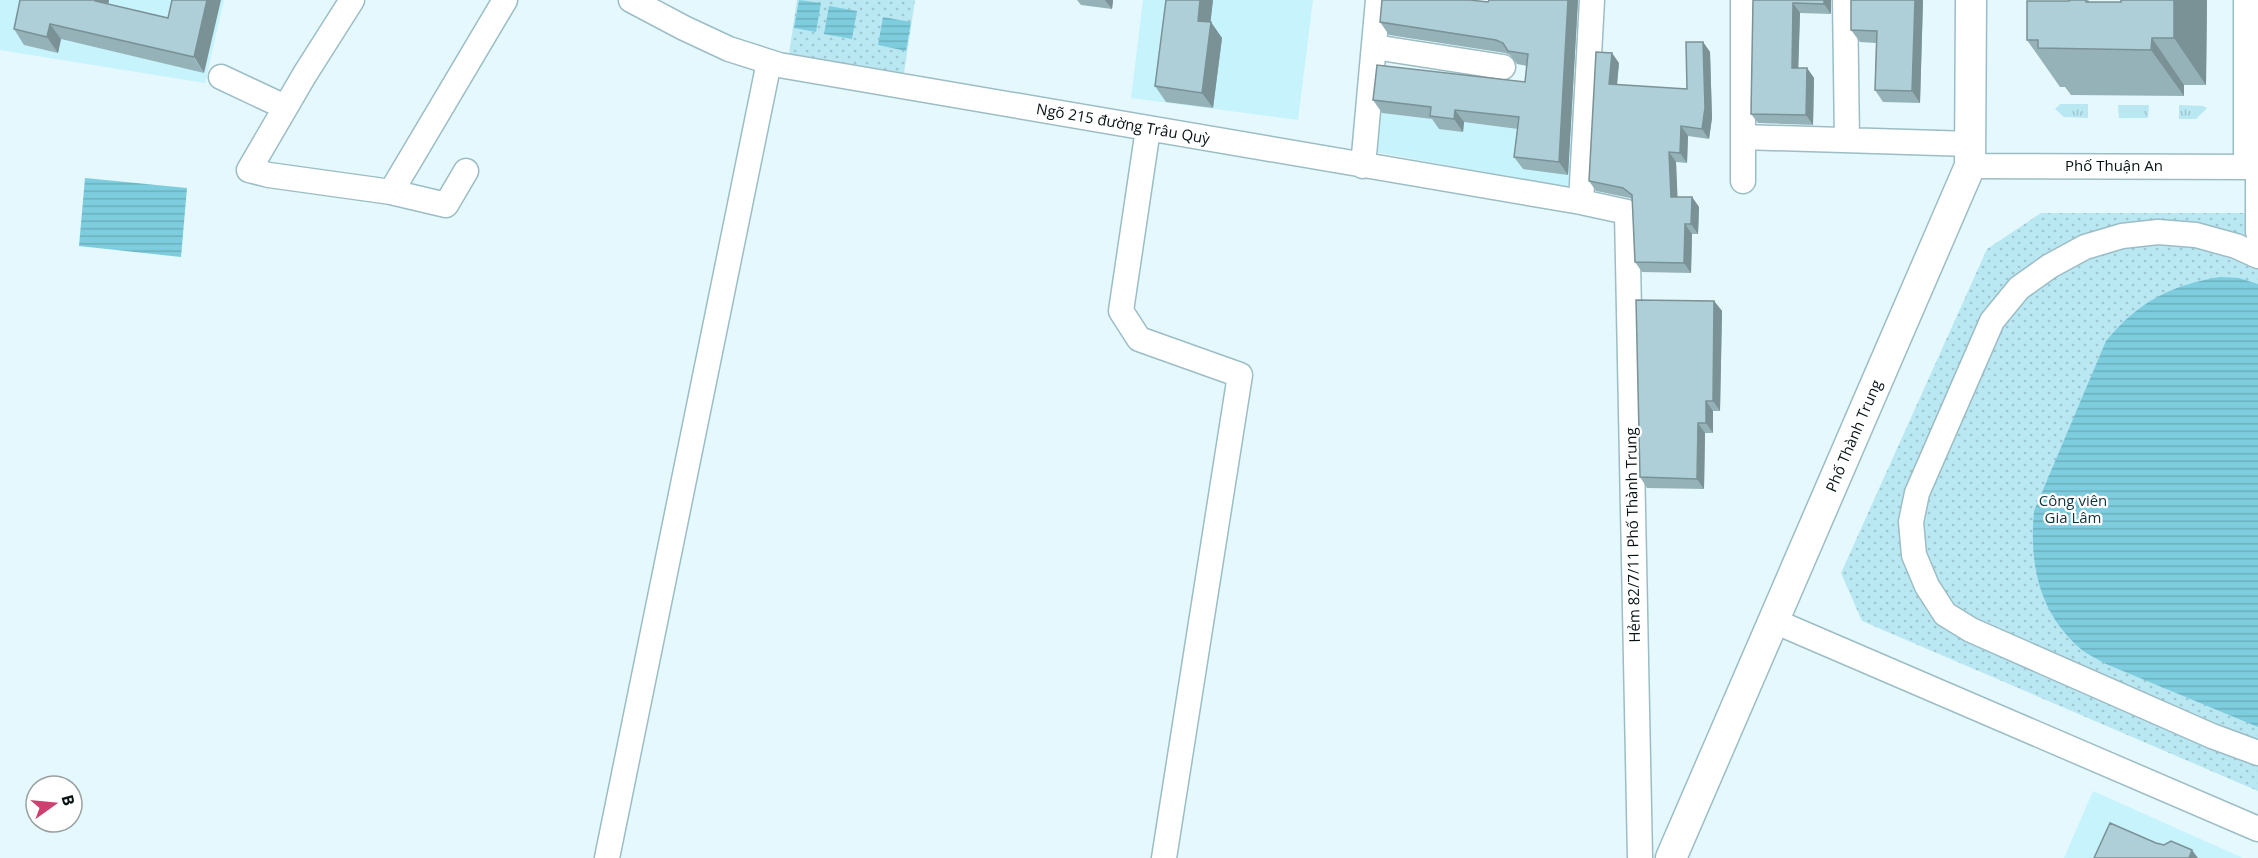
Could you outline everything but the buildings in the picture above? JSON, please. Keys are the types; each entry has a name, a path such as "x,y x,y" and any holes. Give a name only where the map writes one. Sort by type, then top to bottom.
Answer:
{"main road":[{"name":"Phố Thành Trung","path":"1671,858 1774,621 1970,155 1971,0"}],"street":[{"path":"352,0 285,107 249,170 269,175 391,192 446,205 466,171"},
{"path":"391,192 505,0"},
{"path":"1363,166 1377,0"},
{"path":"1581,202 1592,0"},
{"path":"1743,0 1743,181"},
{"path":"1845,0 1847,140"},
{"name":"Ngõ 215 đường Trâu Quỳ","path":"644,3 729,49 779,65 1581,202 1627,212"},
{"path":"2250,12 2258,232"},
{"path":"1374,47 1503,67"},
{"path":"607,858 769,62"},
{"path":"221,77 285,107"},
{"path":"1148,129 1121,311 1139,339 1240,375 1164,858"},
{"name":"Phố Thuận An","path":"1743,137 1847,140 1970,155 2254,167"},
{"name":"Hẻm 82/7/11 Phố Thành Trung","path":"1627,212 1640,858"},
{"path":"2258,256 2236,246 2196,235 2158,232 2122,237 2085,247 2050,266 2019,288 1992,321 1924,475 1917,493 1911,522 1914,555 1927,586 1945,614 1971,630 2212,736 2258,753"},
{"path":"1774,621 2258,829"}],"shaded area":[{"path":"0,0 224,0 205,83 0,50"},
{"path":"799,0 821,3 816,32 794,28"},
{"path":"1143,0 1313,0 1298,120 1131,98"},
{"path":"829,6 857,11 852,39 824,34"},
{"path":"883,17 911,22 906,51 878,45"},
{"path":"1378,76 1580,100 1571,184 1565,187 1376,152"},
{"path":"85,178 187,188 181,257 79,246"},
{"path":"2220,277 2239,278 2258,284 2258,727 2087,654 2067,636 2047,604 2040,587 2033,550 2034,511 2106,341 2130,316 2157,297 2186,285"},
{"path":"2093,791 2243,858 2064,858"}],"green space":[{"path":"797,0 915,0 904,73 789,54"},
{"path":"2060,104 2088,104 2088,118 2064,117 2055,109"},
{"path":"2118,105 2149,105 2148,118 2119,118"},
{"path":"2179,105 2207,108 2196,119 2179,119"},
{"name":"Công viên Gia Lâm","path":"2041,213 2258,213 2258,791 1862,621 1841,573 1987,249"}]}
